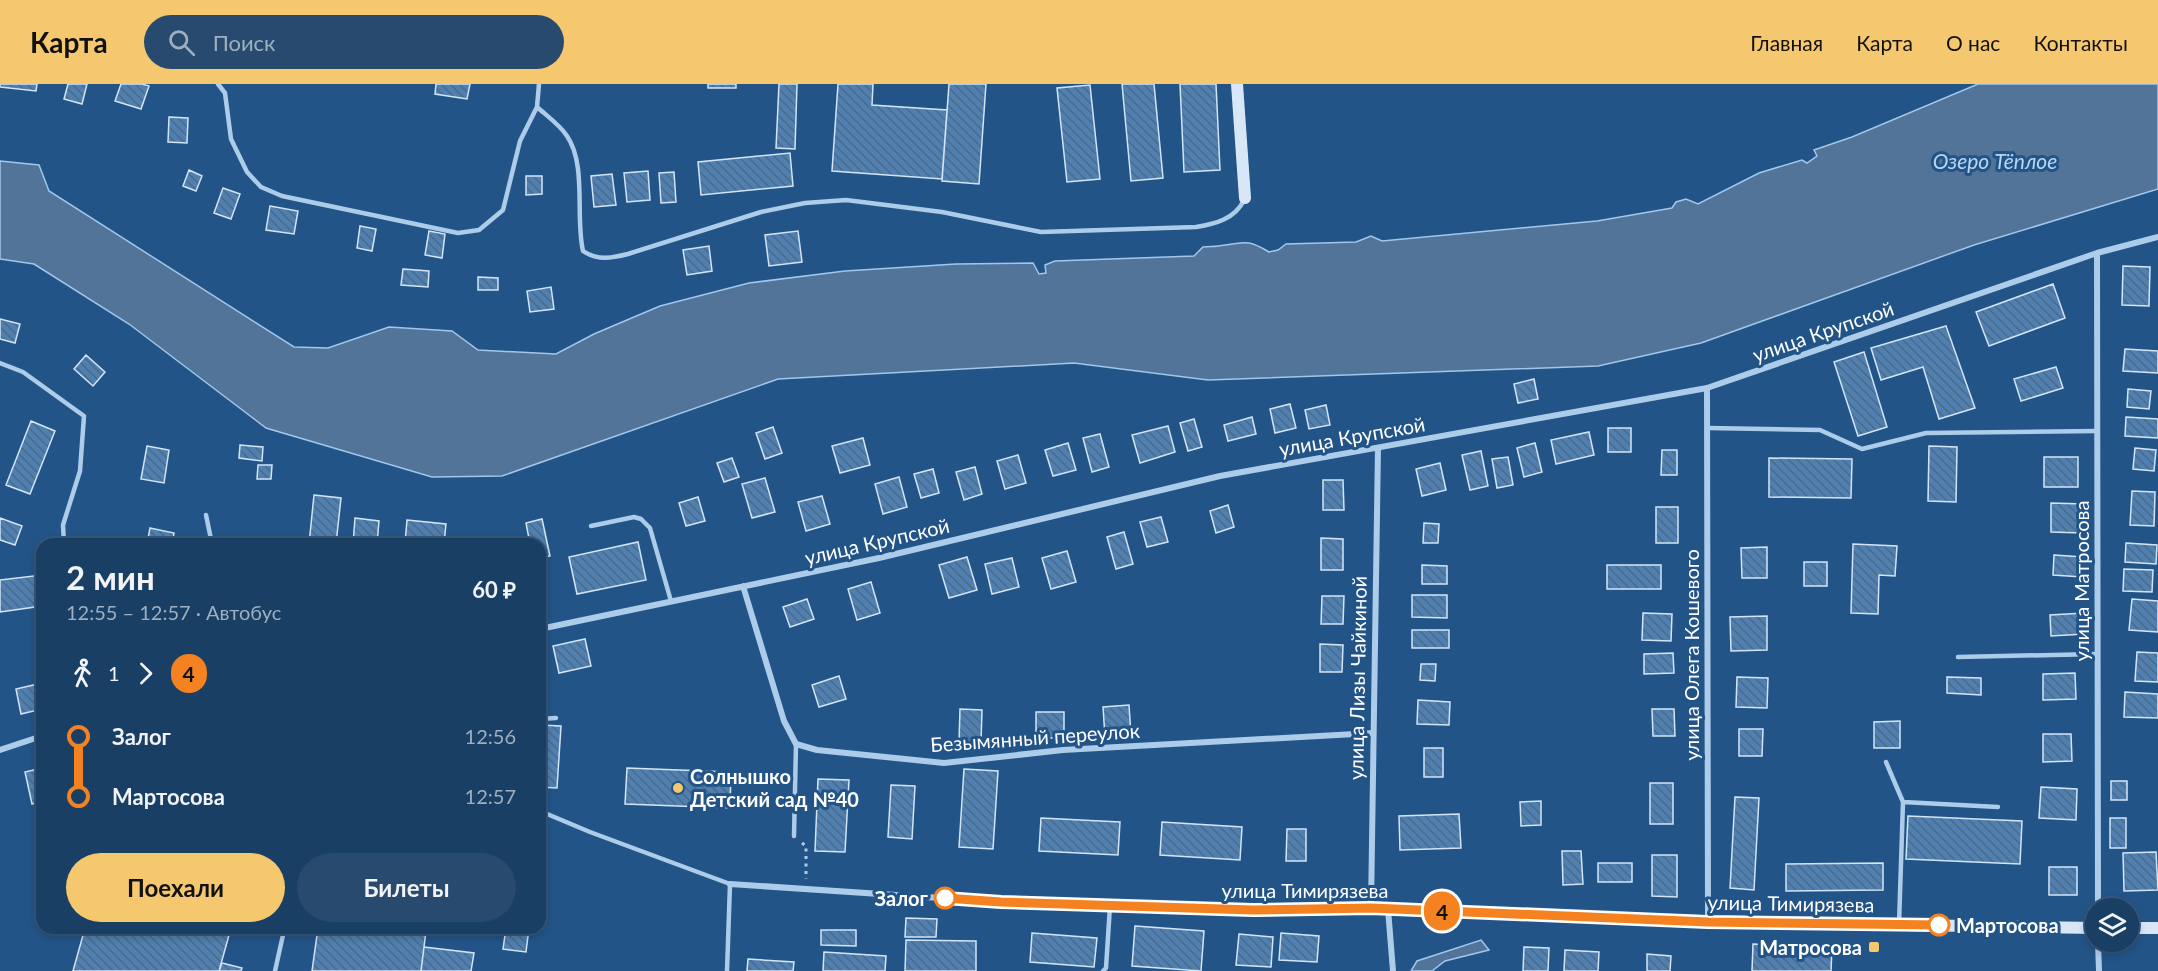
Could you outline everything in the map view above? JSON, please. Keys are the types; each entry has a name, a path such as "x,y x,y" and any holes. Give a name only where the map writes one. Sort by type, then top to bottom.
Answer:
{"street":[{"path":"1237,84 1245,198"},
{"name":"улица Крупской","path":"546,627 879,558 1220,476 1707,388 2097,254 2158,237"},
{"name":"улица Матросова","path":"2097,254 2098,898"},
{"name":"улица Олега Кошевого","path":"1707,388 1708,922"},
{"name":"улица Лизы Чайкиной","path":"1371,908 1378,448"},
{"path":"743,586 784,721 796,744"},
{"name":"Безымянный переулок","path":"796,744 816,750 944,764 1063,750 1373,733"},
{"path":"0,750 36,738"},
{"name":"улица Тимирязева","path":"730,884 1001,902 1110,906 1253,910 1371,908 1708,922 2085,928"},
{"path":"1389,909 1393,971"},
{"path":"2139,928 2158,928"},
{"path":"2098,952 2099,971"}],"lane":[{"path":"218,84 225,93 231,139 247,172 261,187 282,196 458,233 479,230 503,210 520,141 537,107 539,84"},
{"path":"537,107 566,134 573,145 578,177 579,236 583,251 592,257 609,258 628,254 761,212 805,203 846,200 875,202 942,212 1041,232 1196,227 1218,223 1234,213 1245,198"},
{"path":"0,363 23,372 84,416 80,471 63,525 64,538"},
{"path":"1707,428 1820,430 1862,449 1926,433 2097,430"},
{"path":"206,515 211,538"},
{"path":"591,526 634,517 645,523 650,528 671,601"},
{"path":"1958,657 2097,654"},
{"path":"546,719 556,718"},
{"path":"794,836 796,744"},
{"path":"1886,762 1903,802 1899,924"},
{"path":"1903,802 1998,807"},
{"path":"546,813 730,884 727,971"},
{"path":"1103,971 1106,968 1110,906"},
{"path":"275,971 283,935"}],"path":[{"path":"794,836 806,846 806,889"}],"water":[{"name":"Озеро Тёплое","path":"1978,84 2158,84 2158,189 1974,245 1701,343 1598,366 1208,380 1074,363 778,379 502,476 432,477 266,428 129,324 34,264 0,259 0,161 39,165 49,191 294,347 328,348 389,327 452,331 478,350 556,354 594,334 660,306 749,283 845,271 956,264 1033,263 1039,274 1046,273 1045,265 1055,261 1194,256 1203,247 1244,243 1254,244 1269,252 1278,250 1286,244 1356,242 1371,236 1382,241 1597,221 1672,208 1676,202 1686,199 1698,204 1759,173 1802,160 1807,163 1817,156 1814,150 1852,137"},
{"path":"1481,940 1489,950 1445,961 1432,971 1411,971 1417,961"}],"building":[{"path":"0,84 37,84 36,91 0,87"},
{"path":"68,84 87,84 82,104 64,99"},
{"path":"121,84 149,86 141,109 115,101"},
{"path":"436,84 470,84 467,99 435,94"},
{"path":"708,84 736,84 736,88 708,88"},
{"path":"779,84 797,84 795,149 776,148"},
{"path":"838,84 873,84 872,105 947,110 942,179 832,171"},
{"path":"949,84 986,84 979,184 942,181"},
{"path":"1122,84 1154,84 1163,178 1131,181"},
{"path":"1180,84 1216,84 1220,170 1184,172"},
{"path":"1090,85 1100,179 1067,182 1057,88"},
{"path":"169,117 188,118 187,143 168,142"},
{"path":"790,153 793,186 701,195 698,162"},
{"path":"189,170 202,176 196,191 183,186"},
{"path":"648,171 650,200 627,202 624,173"},
{"path":"674,172 676,202 661,203 659,173"},
{"path":"612,174 616,205 594,207 591,176"},
{"path":"526,176 542,176 542,194 526,195"},
{"path":"223,188 240,194 231,219 214,213"},
{"path":"270,206 298,211 294,234 266,230"},
{"path":"360,226 376,229 372,251 357,248"},
{"path":"429,231 445,234 442,258 425,255"},
{"path":"798,231 802,262 769,266 765,235"},
{"path":"709,246 712,271 687,275 683,250"},
{"path":"2123,266 2150,267 2149,306 2122,305"},
{"path":"403,269 429,271 428,287 401,285"},
{"path":"478,277 498,278 498,290 478,290"},
{"path":"2053,284 2065,318 1989,346 1976,312"},
{"path":"551,287 554,309 530,312 527,291"},
{"path":"0,319 20,324 15,343 0,339"},
{"path":"1946,326 1975,408 1939,419 1923,367 1881,380 1871,348"},
{"path":"2125,349 2158,351 2158,373 2123,371"},
{"path":"1864,352 1887,427 1858,436 1834,362"},
{"path":"86,355 105,372 93,386 74,369"},
{"path":"2056,367 2063,388 2021,401 2014,379"},
{"path":"1534,379 1538,399 1518,403 1514,384"},
{"path":"2128,389 2151,391 2149,409 2127,407"},
{"path":"1290,404 1296,428 1275,433 1270,409"},
{"path":"1326,405 1330,425 1309,429 1305,410"},
{"path":"1252,417 1256,434 1228,441 1224,425"},
{"path":"2126,417 2158,419 2158,438 2125,436"},
{"path":"1194,419 1202,447 1188,451 1180,423"},
{"path":"31,421 55,431 30,494 6,485"},
{"path":"1168,426 1175,452 1140,463 1132,435"},
{"path":"773,427 782,453 765,459 756,433"},
{"path":"1608,428 1631,428 1631,452 1608,452"},
{"path":"1589,432 1594,455 1556,464 1551,440"},
{"path":"1100,434 1109,467 1092,472 1083,438"},
{"path":"863,438 870,465 840,473 832,446"},
{"path":"1068,443 1076,470 1053,476 1045,450"},
{"path":"1535,443 1542,472 1524,477 1517,448"},
{"path":"240,445 263,447 262,461 239,458"},
{"path":"147,446 169,450 164,483 141,479"},
{"path":"1929,446 1957,447 1956,502 1928,501"},
{"path":"2135,448 2156,450 2154,471 2133,469"},
{"path":"1662,450 1677,450 1677,475 1661,475"},
{"path":"1481,451 1488,486 1470,490 1462,455"},
{"path":"1018,455 1026,483 1005,489 997,461"},
{"path":"1508,457 1513,485 1497,488 1492,459"},
{"path":"2044,457 2078,457 2078,487 2044,487"},
{"path":"732,458 739,477 724,482 717,463"},
{"path":"1769,458 1852,459 1851,498 1769,497"},
{"path":"1440,463 1446,490 1422,496 1416,469"},
{"path":"258,465 272,465 271,479 257,479"},
{"path":"975,467 982,494 964,500 956,472"},
{"path":"933,469 939,493 921,498 914,474"},
{"path":"899,477 907,507 883,514 875,484"},
{"path":"765,478 775,512 752,518 742,484"},
{"path":"1323,480 1343,480 1344,510 1323,510"},
{"path":"2132,491 2155,492 2154,526 2130,525"},
{"path":"314,495 341,498 337,538 310,538"},
{"path":"822,496 830,524 806,531 798,502"},
{"path":"698,497 705,521 686,526 679,503"},
{"path":"2051,503 2084,504 2083,533 2051,532"},
{"path":"1228,505 1234,527 1216,533 1210,511"},
{"path":"1656,507 1678,507 1678,543 1656,543"},
{"path":"1161,517 1168,542 1147,547 1140,522"},
{"path":"0,518 22,526 15,545 0,540"},
{"path":"355,518 379,521 378,538 353,538"},
{"path":"542,519 550,556 546,557 546,538 529,538 526,523"},
{"path":"407,520 446,524 445,538 405,538"},
{"path":"1424,523 1439,524 1438,543 1423,543"},
{"path":"150,528 174,533 173,538 148,538"},
{"path":"1124,532 1133,564 1116,569 1107,537"},
{"path":"1321,538 1343,539 1343,570 1321,570"},
{"path":"638,542 646,580 577,594 569,557"},
{"path":"2126,543 2157,545 2156,564 2125,562"},
{"path":"1853,544 1897,546 1895,576 1879,575 1878,614 1851,613"},
{"path":"1767,547 1767,578 1742,578 1741,548"},
{"path":"1067,551 1076,582 1051,589 1042,558"},
{"path":"2054,555 2083,557 2082,577 2053,575"},
{"path":"967,557 977,590 949,598 939,565"},
{"path":"1012,558 1019,587 992,594 985,564"},
{"path":"1804,562 1827,562 1827,586 1804,586"},
{"path":"1422,565 1447,566 1447,584 1422,584"},
{"path":"1607,565 1661,565 1661,589 1607,589"},
{"path":"2124,569 2153,570 2152,592 2123,591"},
{"path":"36,576 36,607 0,612 0,580"},
{"path":"871,582 880,613 857,620 848,589"},
{"path":"1412,595 1447,595 1447,618 1412,617"},
{"path":"1322,596 1344,596 1343,624 1321,624"},
{"path":"807,599 814,619 790,627 783,607"},
{"path":"2132,599 2158,601 2158,632 2129,630"},
{"path":"1643,613 1672,614 1671,641 1642,640"},
{"path":"2084,613 2085,634 2051,636 2050,615"},
{"path":"1767,616 1767,650 1731,651 1730,617"},
{"path":"1412,630 1449,630 1449,648 1412,648"},
{"path":"585,639 591,666 559,673 553,646"},
{"path":"1320,644 1343,645 1342,672 1320,672"},
{"path":"2137,652 2158,653 2158,682 2135,681"},
{"path":"1673,653 1674,673 1644,674 1644,654"},
{"path":"1421,664 1436,664 1435,681 1420,680"},
{"path":"2075,673 2076,699 2043,700 2043,674"},
{"path":"839,676 846,699 819,707 812,685"},
{"path":"1737,677 1768,678 1767,708 1736,707"},
{"path":"1947,677 1981,678 1981,695 1947,693"},
{"path":"36,684 36,710 21,714 16,689"},
{"path":"2125,692 2158,694 2158,718 2124,717"},
{"path":"1418,700 1450,702 1449,725 1417,724"},
{"path":"1129,705 1131,735 1105,737 1103,707"},
{"path":"960,709 982,710 981,743 959,742"},
{"path":"1652,709 1674,709 1675,736 1653,736"},
{"path":"1036,712 1064,712 1064,738 1036,738"},
{"path":"1900,721 1900,748 1874,748 1874,722"},
{"path":"546,725 561,726 557,788 546,787"},
{"path":"1739,729 1763,729 1762,756 1739,756"},
{"path":"2043,734 2071,734 2072,761 2043,762"},
{"path":"1424,748 1443,748 1443,777 1424,777"},
{"name":"Солнышко Детский сад №40","path":"627,768 731,772 730,808 625,804"},
{"path":"36,769 36,803 32,804 25,772"},
{"path":"964,769 998,771 993,849 959,847"},
{"path":"818,779 849,780 845,852 815,851"},
{"path":"2111,781 2127,781 2127,800 2111,800"},
{"path":"1650,783 1673,783 1673,824 1650,824"},
{"path":"891,785 915,786 912,839 888,837"},
{"path":"2041,787 2077,789 2076,820 2039,818"},
{"path":"1735,797 1759,798 1754,890 1730,888"},
{"path":"1541,801 1541,825 1521,826 1520,802"},
{"path":"1459,814 1461,848 1400,850 1399,816"},
{"path":"1908,816 2022,821 2020,864 1906,859"},
{"path":"1041,818 1120,822 1118,855 1039,851"},
{"path":"2110,818 2126,818 2126,848 2110,848"},
{"path":"1162,822 1242,827 1240,860 1160,855"},
{"path":"1287,829 1306,829 1306,861 1286,861"},
{"path":"1562,851 1581,851 1583,884 1563,885"},
{"path":"2156,852 2158,890 2124,891 2123,853"},
{"path":"1652,855 1677,855 1677,897 1652,896"},
{"path":"1598,863 1632,863 1632,882 1598,882"},
{"path":"1883,863 1883,890 1786,891 1786,864"},
{"path":"2049,867 2077,867 2077,895 2049,895"},
{"path":"906,918 937,919 936,937 905,937"},
{"path":"1135,926 1204,931 1201,971 1132,966"},
{"path":"821,930 856,930 856,946 821,945"},
{"path":"1032,933 1097,938 1094,967 1030,962"},
{"path":"1281,933 1319,936 1317,962 1279,960"},
{"path":"83,934 229,934 219,971 73,971"},
{"path":"317,934 426,934 421,971 312,971"},
{"path":"505,934 528,934 526,952 503,949"},
{"path":"1239,934 1273,937 1271,967 1236,965"},
{"path":"906,940 976,941 976,971 905,971"},
{"path":"1753,944 1832,948 1831,971 1752,971"},
{"path":"424,947 474,953 471,971 421,971"},
{"path":"1524,947 1549,948 1548,971 1523,971"},
{"path":"1565,950 1599,952 1598,971 1564,971"},
{"path":"824,952 886,956 885,971 823,971"},
{"path":"1647,954 1671,956 1670,971 1647,971"},
{"path":"748,959 794,962 793,971 747,971"},
{"path":"222,963 242,968 241,971 219,971"}],"bus line":[{"name":"4","path":"945,898 1001,902 1253,910 1371,908 1708,922 1939,925"}],"place":[{"name":"Солнышко Детский сад №40","path":"678,788"},
{"name":"Залог","path":"945,898"},
{"name":"Мартосова","path":"1939,925"},
{"name":"Матросова","path":"1874,947"}]}
